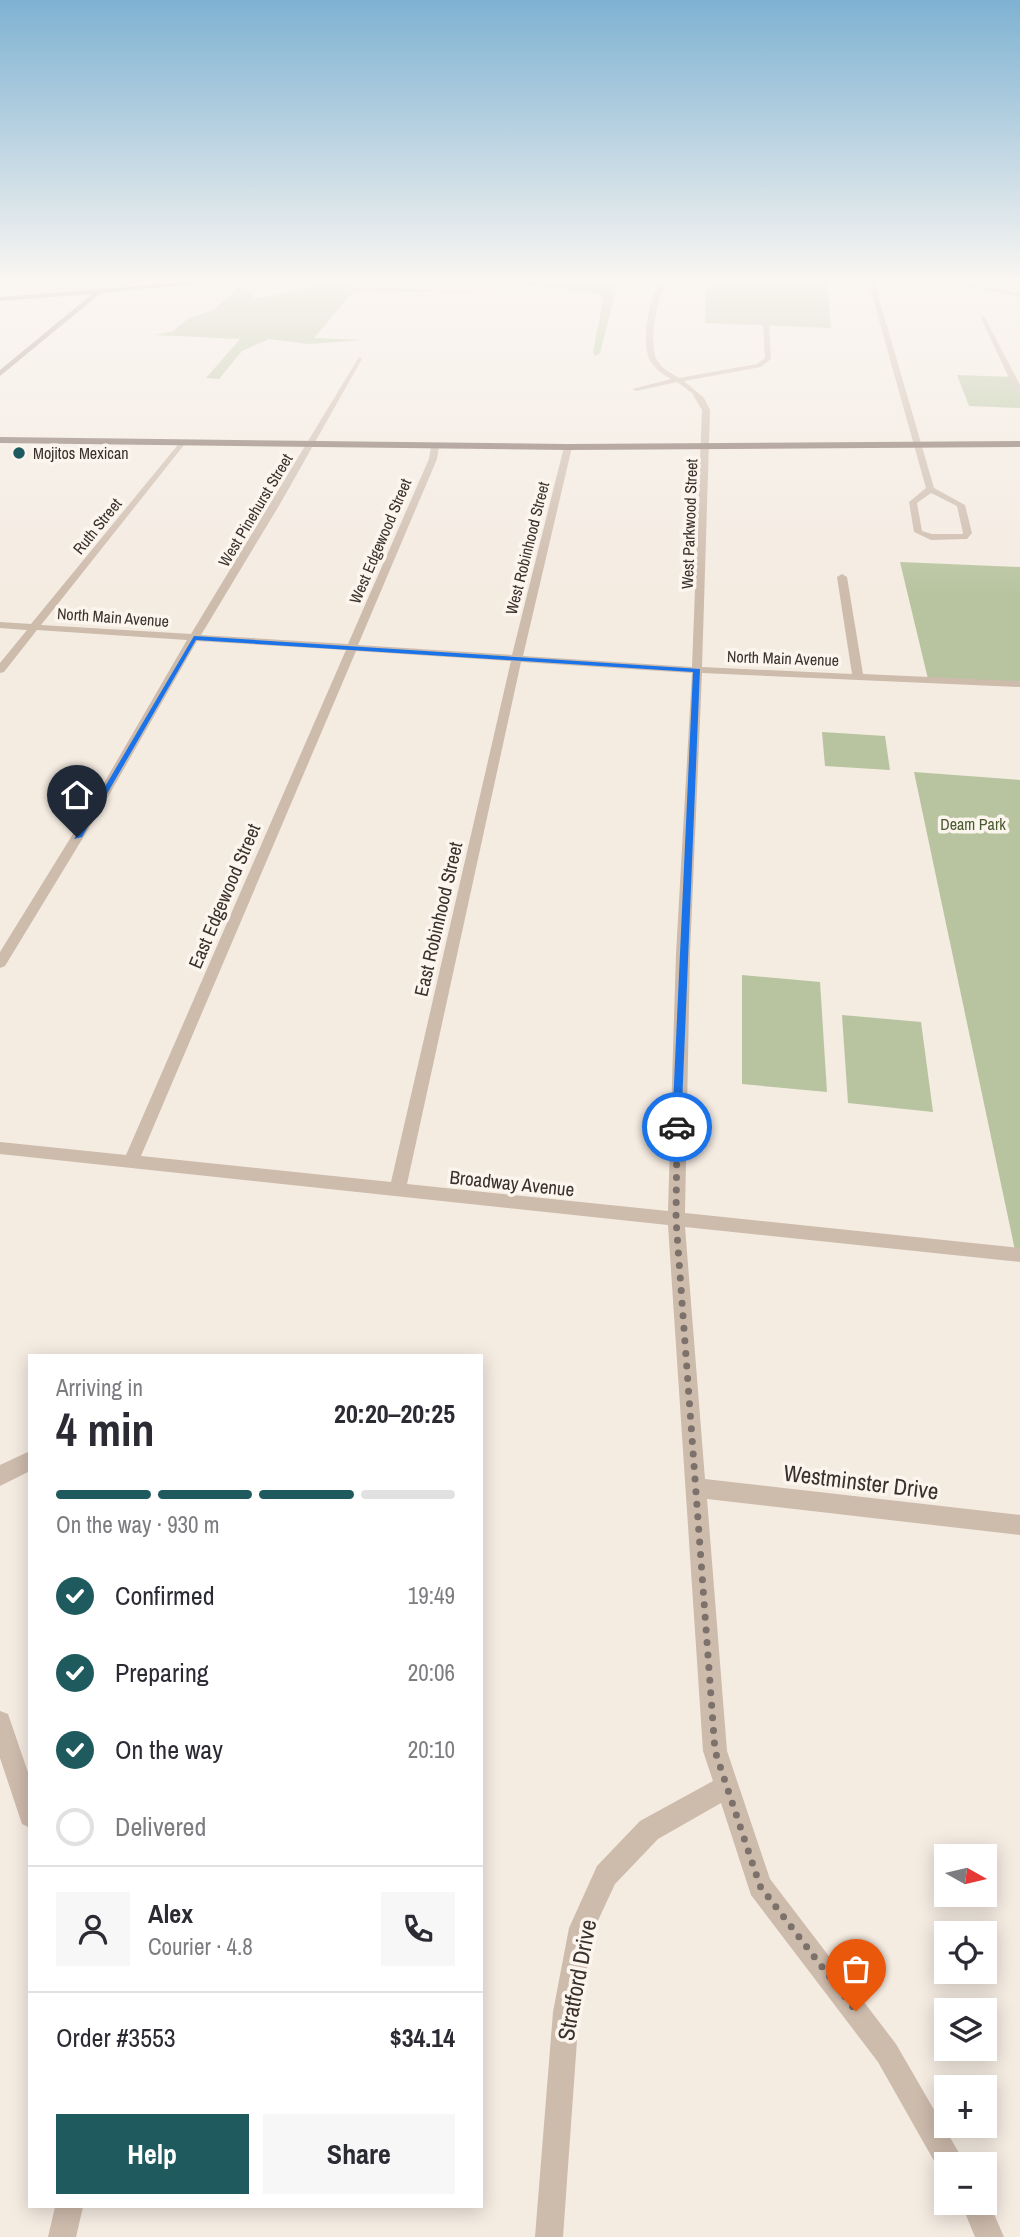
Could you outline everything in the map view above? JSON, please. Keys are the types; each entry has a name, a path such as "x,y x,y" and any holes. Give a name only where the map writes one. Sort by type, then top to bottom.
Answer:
{"main road":[{"path":"0,440 568,447 1020,444"}],"street":[{"name":"West Pinehurst Street","path":"0,963 103,795 343,386"},
{"path":"636,389 648,386"},
{"name":"West Parkwood Street","path":"690,386 703,399 706,447 683,954 676,1220 715,1751 725,1788 760,1886 887,2053 945,2152"},
{"path":"901,386 930,489 961,505 968,533 964,537 931,537 918,532 914,502 930,489"},
{"name":"Ruth Street","path":"0,670 181,443"},
{"name":"West Edgewood Street","path":"352,646 433,459 435,446"},
{"name":"West Robinhood Street","path":"517,657 568,447"},
{"path":"842,577 858,677"},
{"name":"North Main Avenue","path":"0,625 697,670 1020,684"},
{"name":"East Edgewood Street","path":"131,1161 352,646"},
{"name":"East Robinhood Street","path":"397,1191 517,657"},
{"name":"Broadway Avenue","path":"0,1148 1020,1255"},
{"path":"0,1476 28,1462"},
{"name":"Westminster Drive","path":"696,1488 1020,1525"},
{"path":"0,1722 28,1810"},
{"name":"Stratford Drive","path":"549,2237 565,2012 582,1928 606,1875 649,1830 725,1788"},
{"path":"62,2237 69,2208"},
{"path":"980,2215 990,2237"}],"green space":[{"path":"961,386 1017,386 1020,393 1020,408 969,406"},
{"path":"900,562 1020,567 1020,684 928,679"},
{"path":"822,732 885,736 890,770 825,766"},
{"name":"Deam Park","path":"914,772 1020,780 1020,1255 1016,1255"},
{"path":"742,975 820,982 827,1092 742,1084"},
{"path":"842,1015 921,1022 933,1112 848,1103"}],"way so far":[{"path":"677,1127 676,1220 715,1751 725,1788 760,1886 856,2011"}],"place":[{"name":"Mojitos Mexican","path":"19,453"}],"route":[{"path":"77,837 194,638 697,670 690,774 677,1127"}]}
